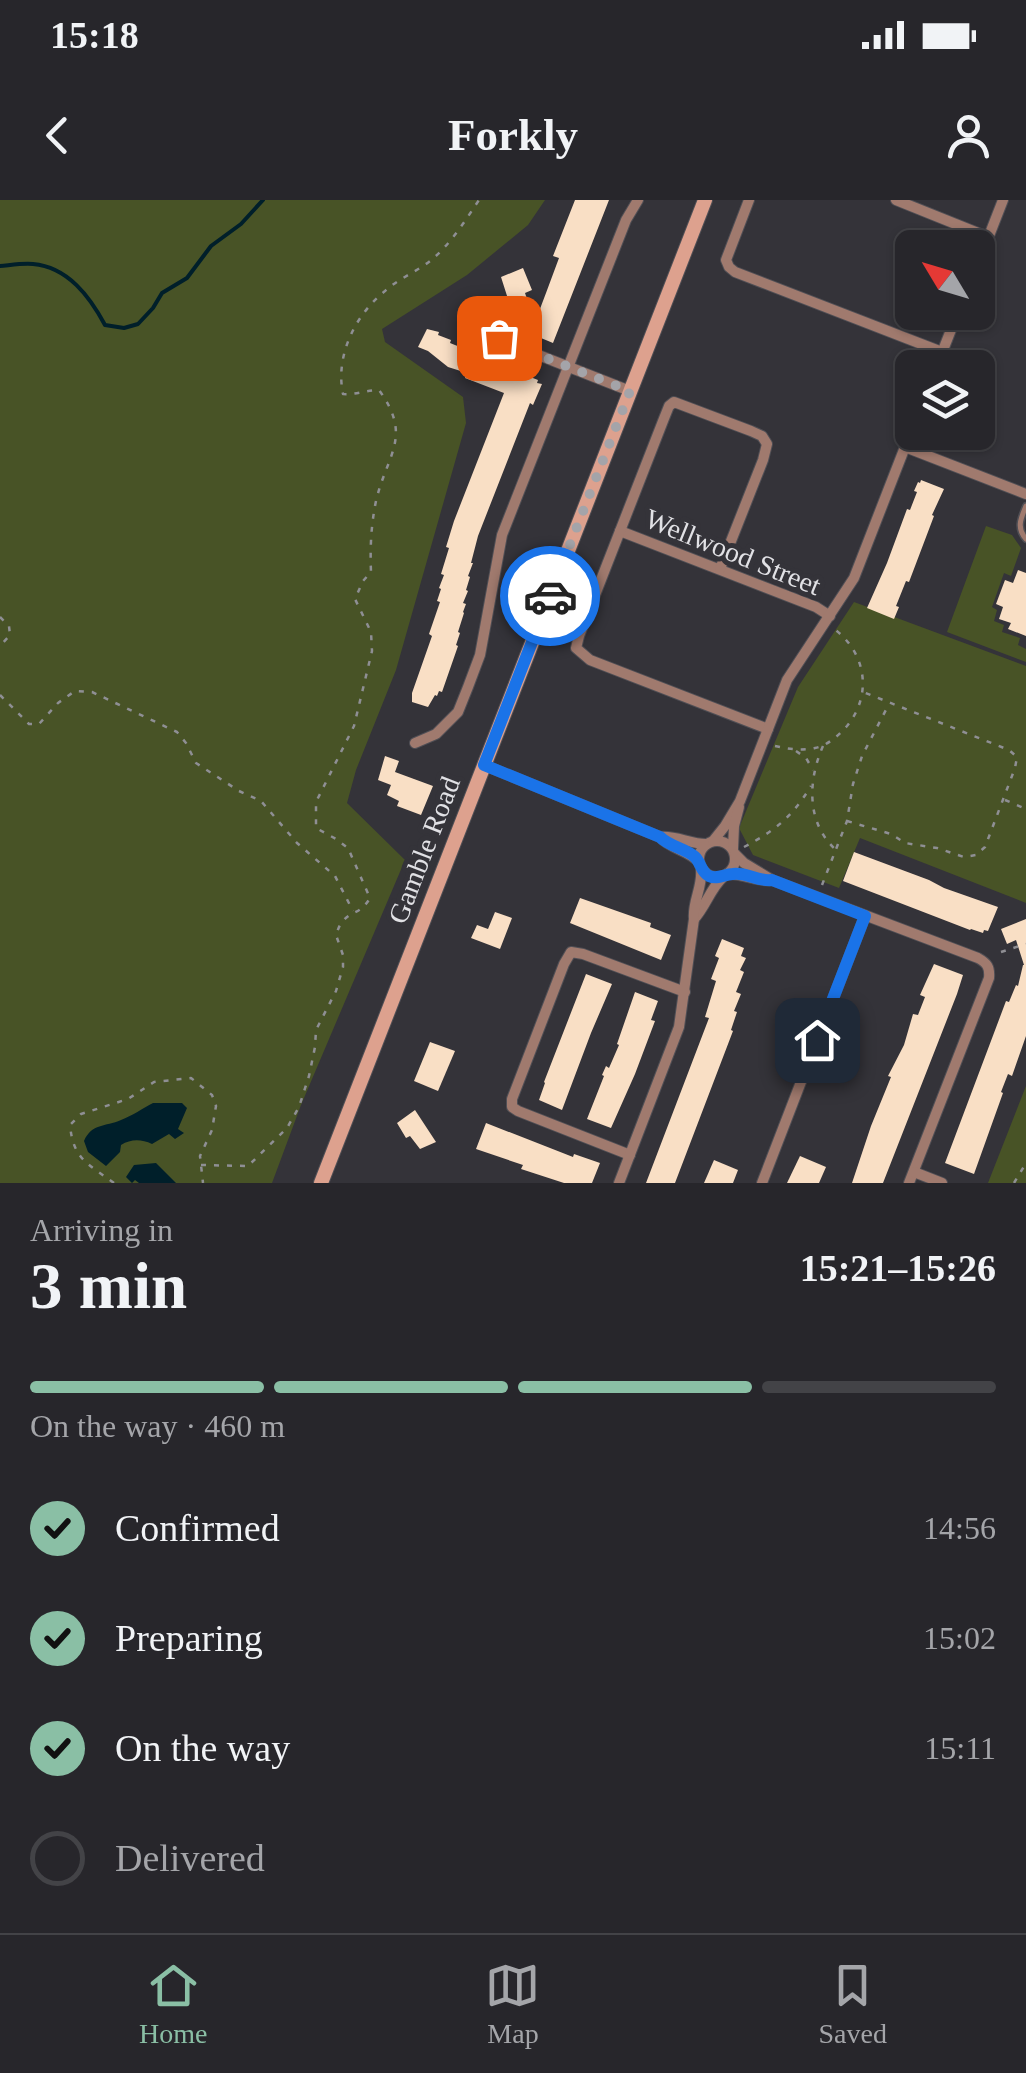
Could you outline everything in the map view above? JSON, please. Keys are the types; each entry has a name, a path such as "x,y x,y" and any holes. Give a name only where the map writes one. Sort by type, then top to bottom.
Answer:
{"main road":[{"name":"Gamble Road","path":"324,1182 705,200"}],"street":[{"path":"415,743 436,734 458,712 463,700 480,655 502,536 626,220 638,200"},
{"path":"749,200 726,260 735,272 937,350"},
{"path":"896,200 973,230"},
{"path":"990,230 1003,200"},
{"path":"476,316 499,338 513,345 630,391"},
{"path":"720,570 767,444 762,436 751,431 674,402 669,406 576,648 582,655 768,728"},
{"path":"694,919 712,888 735,865 734,826 740,801 787,680 831,622 854,578 905,450"},
{"path":"914,450 1026,494"},
{"name":"Wellwood Street","path":"620,532 816,607 831,622"},
{"path":"484,765 660,837 687,852 710,876 737,873 772,880"},
{"path":"619,1183 676,1036 693,910 702,885 700,852 725,826 740,801"},
{"path":"660,837 692,844 725,842 737,850 744,863 772,880 986,962 990,969 988,978 912,1178 942,1183"},
{"path":"762,1183 865,916"},
{"path":"630,1154 518,1111 512,1108 512,1099 571,952 684,992"}],"lane":[{"path":"1026,506 1020,531 1026,539"}],"path":[{"path":"202,1165 248,1166 287,1128 299,1108 316,1030 336,991 343,966 336,935 342,921 362,910 370,898 348,848 316,828 316,802 354,726 372,651 370,632 355,600 371,572 370,542 376,498 392,455 396,422 379,390 343,394 339,376 343,352 362,316 384,291 433,259 478,200"},
{"path":"0,617 10,626 10,636 0,646"},
{"path":"776,746 794,750 819,748 840,734 855,716 863,692 862,670 847,638 831,622"},
{"path":"0,696 29,724 39,724 76,690 92,692 177,732 196,763 261,802 297,844 334,876 353,913"},
{"path":"847,821 891,834 906,843 964,857 976,855 985,848 1016,768 1017,758 1009,750 863,692"},
{"path":"822,885 847,821 862,756 890,703"},
{"path":"824,745 814,771 812,804 825,840 836,850"},
{"path":"794,750 806,758 814,771"},
{"path":"737,850 772,832 800,804 812,785"},
{"path":"1004,800 1026,808"},
{"path":"1001,952 1026,944"},
{"path":"114,1183 84,1160 72,1144 70,1125 81,1114 128,1099 154,1082 191,1078 212,1095 216,1106 212,1130 200,1156 203,1183"},
{"path":"1014,1183 1026,1163"}],"green space":[{"path":"0,200 545,200 528,225 467,275 382,329 385,342 463,397 466,423 396,670 347,803 405,860 272,1183 0,1183"},
{"path":"986,526 1012,535 1021,548 1011,576 1004,573 992,607 997,610 994,621 1004,625 1002,632 1020,638 1018,645 1026,649 1026,662 947,632"},
{"path":"854,602 1026,666 1026,903 860,838 839,888 753,855 739,828 798,687"},
{"path":"1026,1086 1026,1183 988,1183"}],"water":[{"path":"153,1103 182,1103 187,1108 178,1129 184,1133 175,1139 169,1134 152,1144 136,1140 125,1143 106,1166 88,1152 84,1141 91,1131"},
{"path":"156,1163 176,1183 132,1183 126,1177 134,1165"}],"building":[{"path":"575,200 609,200 553,343 524,331 529,320 535,322 559,258 553,256"},
{"path":"523,268 532,290 525,293 528,302 517,307 513,297 508,299 501,277"},
{"path":"427,329 439,332 450,343 474,355 542,384 533,405 530,403 478,536 458,646 442,692 435,695 428,707 412,702 412,693 440,602 437,601 444,575 441,574 449,548 446,547 504,393 465,378 467,373 448,367 418,347"},
{"path":"921,480 944,489 894,619 867,608"},
{"path":"1018,570 1026,573 1026,636 1008,629 1011,623 999,619 1003,607 996,604 1005,580 1013,583"},
{"path":"385,756 399,761 395,772 433,786 421,815 397,806 399,801 387,795 391,785 378,780"},
{"path":"854,852 998,907 988,931 970,930 843,881"},
{"path":"580,898 651,923 650,927 671,935 661,960 570,923"},
{"path":"495,912 512,918 500,949 471,938 477,925 488,929"},
{"path":"1026,919 1026,1036 1012,1076 1008,1074 1001,1092 974,1174 945,1163 1006,1001 1018,986 1024,965 1016,940 1007,944 1001,929"},
{"path":"722,939 744,948 741,956 746,958 736,992 741,994 734,1011 737,1012 733,1031 675,1183 646,1183 709,1018 705,1017 716,981 711,979"},
{"path":"934,964 963,975 957,994 883,1183 852,1183 891,1077 888,1076 904,1045 913,1014 918,1015 925,997 920,995"},
{"path":"586,974 612,984 562,1110 539,1100"},
{"path":"635,992 658,1001 651,1020 655,1021 611,1128 587,1119 602,1075 619,1045"},
{"path":"430,1042 455,1051 438,1091 414,1081"},
{"path":"415,1110 436,1142 420,1149 410,1136 406,1138 397,1123"},
{"path":"486,1123 573,1157 574,1154 600,1163 592,1183 564,1183 476,1149"},
{"path":"800,1156 826,1167 819,1183 787,1183"},
{"path":"714,1160 738,1170 733,1183 704,1183"}],"waterway":[{"path":"0,266 33,264 57,271 85,294 105,325 124,328 138,324 162,293 187,278 211,246 241,224 263,200"}],"way so far":[{"path":"499,338 630,391 550,596"}],"route":[{"path":"550,596 484,765 660,837 694,856 710,876 737,873 772,880 865,916 817,1040"}]}
